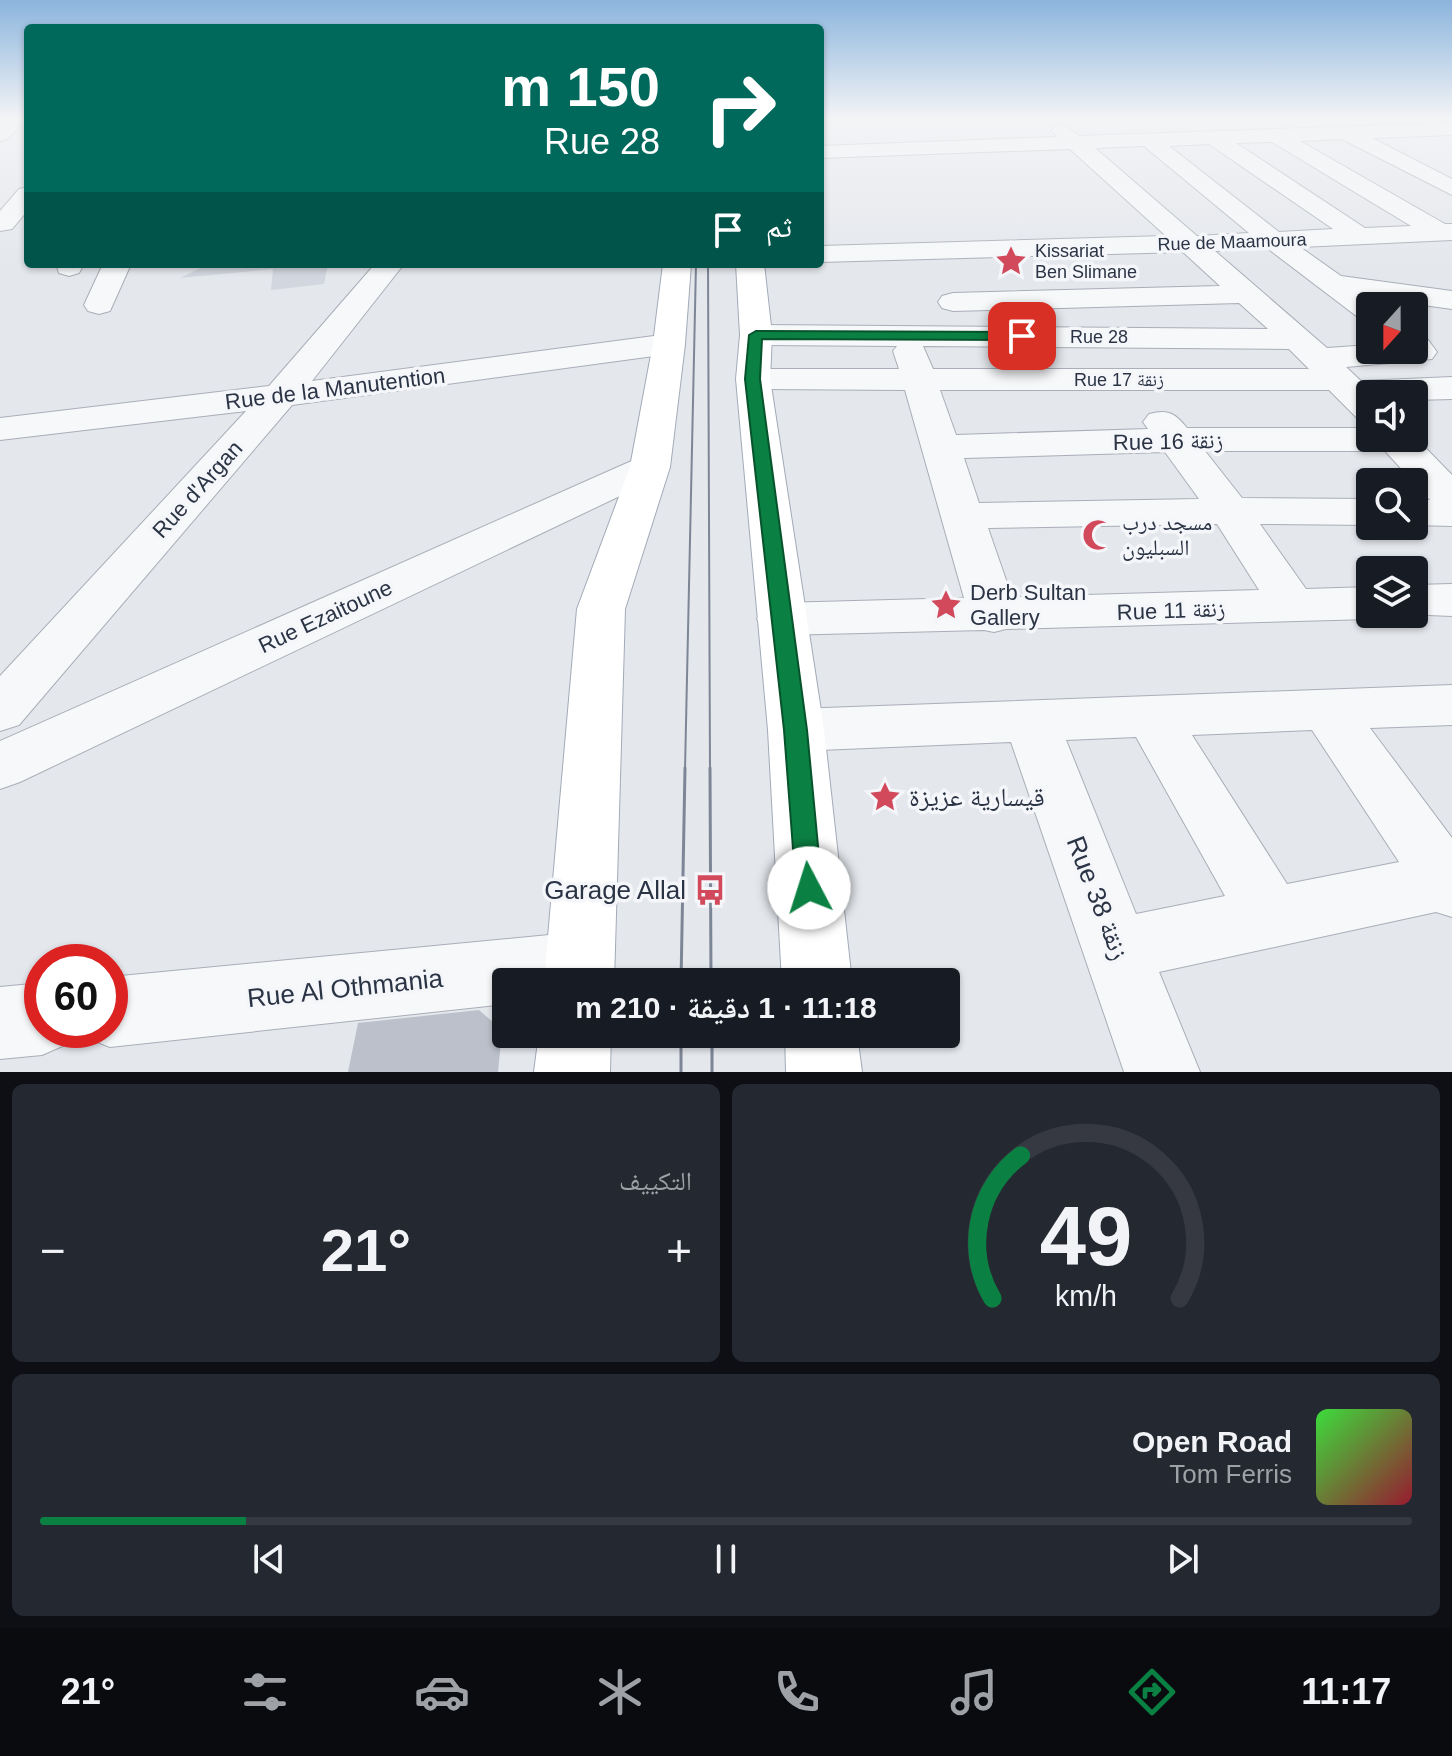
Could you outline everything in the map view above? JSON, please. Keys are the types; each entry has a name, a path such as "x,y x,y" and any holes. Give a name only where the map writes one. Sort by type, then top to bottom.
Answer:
{"main road":[{"path":"579,968 601,609 650,467 669,344 677,268"},
{"path":"750,268 756,335 753,379 796,730 816,968"},
{"path":"572,1072 574,1048"},
{"path":"822,1048 824,1072"}],"street":[{"path":"1103,169 1337,376 1452,388"},
{"path":"1185,169 1273,240 1356,301"},
{"path":"1270,169 1361,237"},
{"path":"1343,169 1447,232"},
{"path":"1415,169 1452,188"},
{"path":"0,187 24,184"},
{"name":"Rue de Maamoura","path":"824,254 1305,240 1447,232"},
{"path":"1305,240 1437,260"},
{"path":"929,250 965,336"},
{"path":"99,305 115,268"},
{"name":"Rue d'Argan","path":"0,711 319,352 387,268"},
{"path":"1332,284 1452,300"},
{"path":"953,302 1246,294"},
{"name":"Rue 28","path":"756,335 1108,337 1337,376"},
{"path":"904,336 994,616"},
{"path":"1108,337 1174,440 1230,511 1293,606"},
{"path":"1428,343 1452,339"},
{"name":"Rue de la Manutention","path":"0,429 279,396 669,344"},
{"path":"1337,376 1368,364"},
{"name":"Rue 17 زنقة","path":"753,379 1135,381 1337,376"},
{"name":"Rue 16 زنقة","path":"942,447 1356,438"},
{"path":"1407,452 1452,499"},
{"name":"Rue Ezaitoune","path":"0,766 650,467"},
{"path":"963,516 1356,512"},
{"path":"1428,512 1452,513"},
{"path":"1428,601 1452,600"},
{"name":"Rue 11 زنقة","path":"781,619 994,616 1356,604"},
{"path":"796,730 1452,705"},
{"path":"1117,949 1450,885 1327,710"},
{"path":"1153,718 1272,918"},
{"name":"Rue 38 زنقة","path":"1032,723 1162,1072"},
{"name":"Rue Al Othmania","path":"128,1011 492,980"},
{"path":"0,1023 24,1021"}],"shaded area":[{"path":"201,268 327,268 324,284 271,290 273,269 180,278"}],"building":[{"path":"479,1010 492,1021 492,1048 500,1048 498,1072 348,1072 358,1023"}],"tram line":[{"path":"685,770 696,268"},
{"path":"708,268 710,770"},
{"path":"681,968 685,768"},
{"path":"710,768 711,968"},
{"path":"681,1048 681,1072"},
{"path":"712,1048 712,1072"}],"place":[{"name":"Kissariat Ben Slimane","path":"1011,261"},
{"name":"مسجد درب السبليون","path":"1098,535"},
{"name":"Derb Sultan Gallery","path":"946,605"},
{"name":"قيسارية عزيزة","path":"885,797"},
{"name":"Garage Allal","path":"710,890"}],"route":[{"path":"809,888 796,730 753,379 756,335 1022,336"}]}
